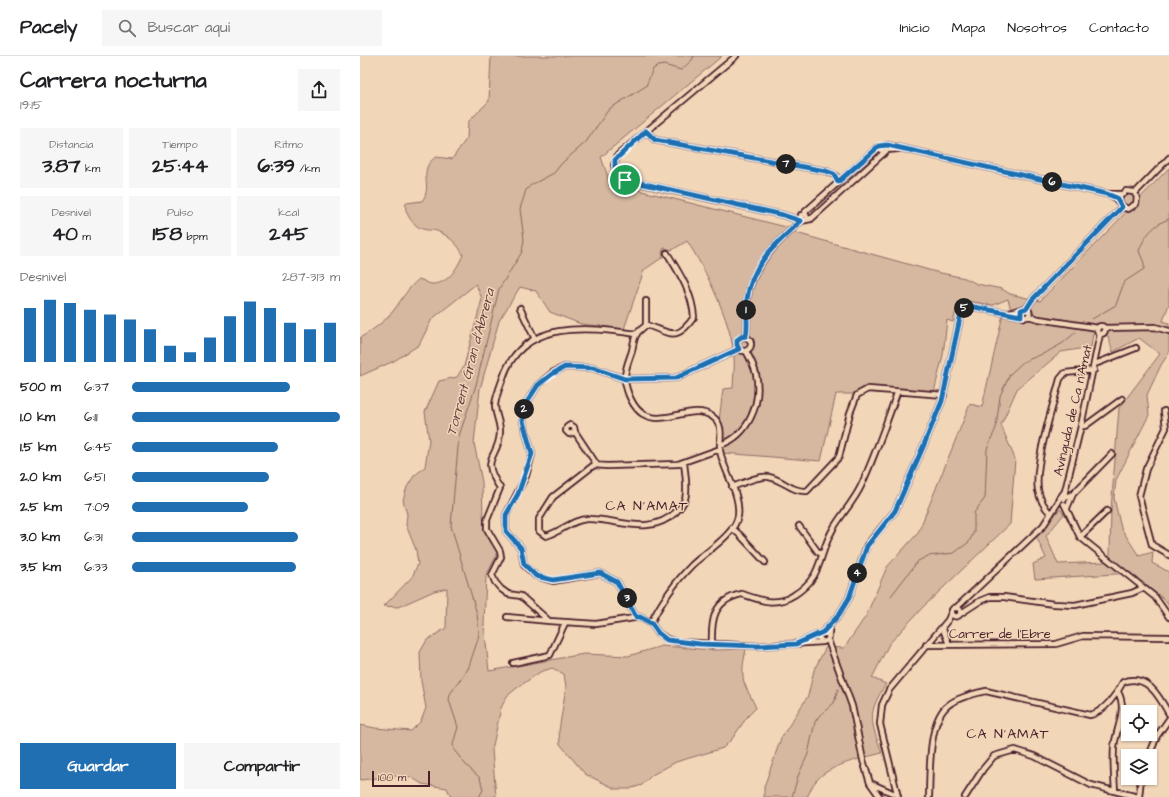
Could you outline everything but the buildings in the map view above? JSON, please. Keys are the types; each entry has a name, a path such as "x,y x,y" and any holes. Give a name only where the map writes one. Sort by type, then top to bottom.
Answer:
{"street":[{"path":"736,56 646,131 615,160 615,172 620,178 627,180 793,217 801,221"},
{"path":"646,131 655,140 826,171 834,174 838,182"},
{"path":"793,217 803,214 877,148 884,145 1107,194 1121,194 1128,190 1135,193 1138,201 1135,206 1128,209 1122,207 1119,202 1107,194"},
{"path":"877,148 882,150 883,154"},
{"path":"746,336 748,328 747,299 757,268 771,248 801,221 811,219 883,154 890,149 898,149"},
{"path":"1135,193 1169,158"},
{"path":"1119,202 1121,194"},
{"path":"796,644 821,633 838,616 849,598 867,546 895,511 944,395 962,309 969,306 1021,316 1027,312 1032,300 1122,207"},
{"path":"803,214 807,218 811,219"},
{"path":"801,221 803,214"},
{"path":"646,325 668,334 679,332 685,328 694,317 691,296 684,280 666,253"},
{"path":"646,301 646,325 636,334 625,379 629,394 637,410 648,416 664,418 691,412 704,413 714,418 722,433 720,447 737,502 738,516 732,528 691,566 651,623"},
{"path":"520,308 535,339"},
{"path":"1006,313 1027,312 1035,317 1101,330 1155,327 1169,331"},
{"path":"549,621 520,596 508,594 495,582 492,575 501,557 500,551 487,529 487,520 500,488 491,475 490,462 500,438 500,428 495,403 505,370 513,355 520,348 535,339 563,331 589,328 636,334"},
{"name":"Avinguda de Ca n'Amat","path":"1063,500 1094,370 1101,330"},
{"path":"739,349 737,340 746,336"},
{"path":"746,336 752,343 750,348 746,351"},
{"path":"1095,364 1136,348"},
{"path":"636,617 617,582 600,573 553,580 536,576 524,564 521,548 506,531 506,515 521,488 532,454 523,421 525,405 538,385 552,374 565,367 593,368 625,379 676,378 739,349 746,351"},
{"path":"684,463 686,495 680,507 667,520 654,524 639,525 588,519 577,520 557,534 546,536 539,531 539,519 553,497 574,478 594,465 684,463 720,447 742,431 752,416 756,404 757,379 746,351"},
{"path":"1051,514 1043,505 1040,498 1037,477 1060,379 1065,373 1094,370"},
{"path":"732,487 768,476 799,492 807,491 839,457 850,413 857,395 868,389 944,395"},
{"path":"712,645 713,616 726,600 742,594 767,602 778,602 793,596 814,578 818,571 822,554 832,530 860,487 897,392"},
{"path":"1081,426 1085,426 1122,399"},
{"path":"1164,411 1166,428 1146,469 1139,496 1152,545 1169,555"},
{"path":"575,432 597,465"},
{"path":"898,796 880,724 882,705 889,690 962,604 1043,526 1056,507 1063,500 1073,494 1112,454"},
{"path":"1063,500 1073,494"},
{"path":"1063,500 1075,531 1080,537 1155,597 1169,617"},
{"path":"1080,537 1107,512"},
{"path":"799,526 818,552 822,554"},
{"path":"732,528 740,534 765,562"},
{"path":"956,612 980,600 990,597 1004,596 1054,604 1075,605 1132,593 1143,588"},
{"path":"506,617 565,623 596,624 640,617 651,623 658,633 667,640 712,645 758,646 796,644 826,639"},
{"path":"826,639 832,622"},
{"path":"513,663 550,655 565,623"},
{"path":"942,626 949,644"},
{"path":"821,633 826,639 852,706 863,760 870,783 880,797"},
{"path":"821,633 819,639 826,639"},
{"name":"Carrer de l'Ebre","path":"926,645 1056,644 1083,636 1169,637"},
{"path":"929,797 935,727 940,715 946,706 972,694 986,691 1090,715 1095,714 1118,692 1123,682 1132,679 1141,680 1150,687 1169,714"},
{"path":"1115,791 1114,748 1120,726 1121,711 1121,696 1118,692"},
{"path":"1152,749 1157,736 1169,719"},
{"path":"965,797 983,769 994,756 1016,750 1034,756 1091,785 1138,797 1140,785"},
{"path":"870,783 898,796"},
{"path":"887,790 895,787"}],"shaded area":[{"path":"491,56 722,56 601,157 610,183 786,227 796,233 936,272 965,278 977,284 1002,289 1010,294 1040,301 1169,168 1169,304 1163,321 1169,323 1169,353 1161,365 1147,395 1149,415 1116,480 1114,498 1121,528 1139,556 1153,552 1152,563 1169,572 1169,606 1167,602 1131,573 1035,579 1033,564 1046,558 1036,536 1060,509 1064,514 1046,536 1058,564 1105,562 1110,554 1111,510 1119,408 1160,354 1139,338 1113,352 1108,336 1093,334 1091,347 1061,352 1017,389 1001,425 1015,459 1010,524 923,607 889,644 872,678 886,684 875,703 872,718 875,733 882,753 837,766 822,775 812,787 807,797 764,797 764,787 781,738 808,696 814,670 826,647 844,648 866,616 887,567 918,533 970,404 982,407 1004,310 1011,310 1008,299 993,305 961,300 958,302 953,322 947,320 943,355 934,392 868,387 855,394 836,394 821,461 723,453 723,432 719,421 723,389 733,388 734,361 732,343 723,313 710,281 687,241 672,250 664,248 662,252 663,257 644,270 624,329 581,324 550,312 536,291 520,287 499,321 480,389 474,443 482,482 483,517 487,536 498,553 486,576 484,624 489,671 584,654 628,656 662,646 715,650 746,649 743,666 743,678 756,708 747,717 732,739 723,748 676,762 652,775 642,785 629,789 616,789 585,774 560,744 559,731 566,687 564,674 552,668 540,672 517,688 507,696 501,708 492,750 496,797 451,797 447,788 422,784 411,777 397,776 360,780 360,725 375,728 411,731 421,721 426,708 421,681 420,652 427,640 446,628 447,588 434,591 398,607 384,606 412,577 418,564 416,550 406,525 407,514 403,500 407,487 414,476 425,467 429,440 425,412 439,381 457,377 464,366 482,299 476,284 432,319 419,345 394,361 360,376 360,338 387,318 415,282 419,279 431,284 442,282 455,270 463,255 456,244 446,236 437,231 425,230 416,225 410,219 406,211 406,203 422,201 426,190 427,167 430,162 436,157 452,159 467,138 468,122 489,101"},
{"path":"1128,194 1132,196 1134,200 1132,204 1128,206 1124,204 1122,200 1124,196"}],"waterway":[{"name":"Torrent Gran d'Abrera","path":"479,797 483,790 480,778 466,765 454,750 453,744 458,727 449,700 450,694 468,669 479,633 477,614 451,526 459,436 476,385 499,289 522,252 524,239 520,209 526,190 531,185 554,173 562,163 586,142 609,109 646,86 653,69 664,65 681,70 692,60 694,56"},
{"path":"1092,319 1116,305 1124,282 1144,269 1144,263 1139,251 1141,246 1154,227 1169,219"},
{"path":"891,596 918,561 928,556 954,553 969,542 974,532 974,513 985,498 987,449 996,428 1000,396 1010,374 1023,362 1047,352 1063,343 1076,332"},
{"path":"792,797 798,776 808,754 815,722 819,716 834,703 838,689"}],"district":[{"name":"CA N'AMAT","path":"647,505"},
{"name":"CA N'AMAT","path":"1008,733"}],"route":[{"path":"646,131 655,140 826,171 834,174 838,178 838,182 879,146 887,145 898,149 1107,194 1117,198 1122,207 1032,300 1027,308 1023,308 1021,310 1021,316 969,306 962,309 942,401 895,511 867,546 860,562 849,598 838,616 823,632 820,632 813,637 796,644 758,646 712,645 667,640 658,633 651,623 640,617 636,617 617,582 600,573 553,580 536,576 524,564 521,548 506,531 506,515 526,476 532,454 525,434 523,421 525,405 538,385 552,374 565,367 593,368 625,379 658,380 676,378 730,355 739,349 737,340 746,336 748,328 746,307 747,299 752,278 757,268 771,248 801,221 793,217 625,180 620,178 615,172 615,160 618,155 646,131"}]}
